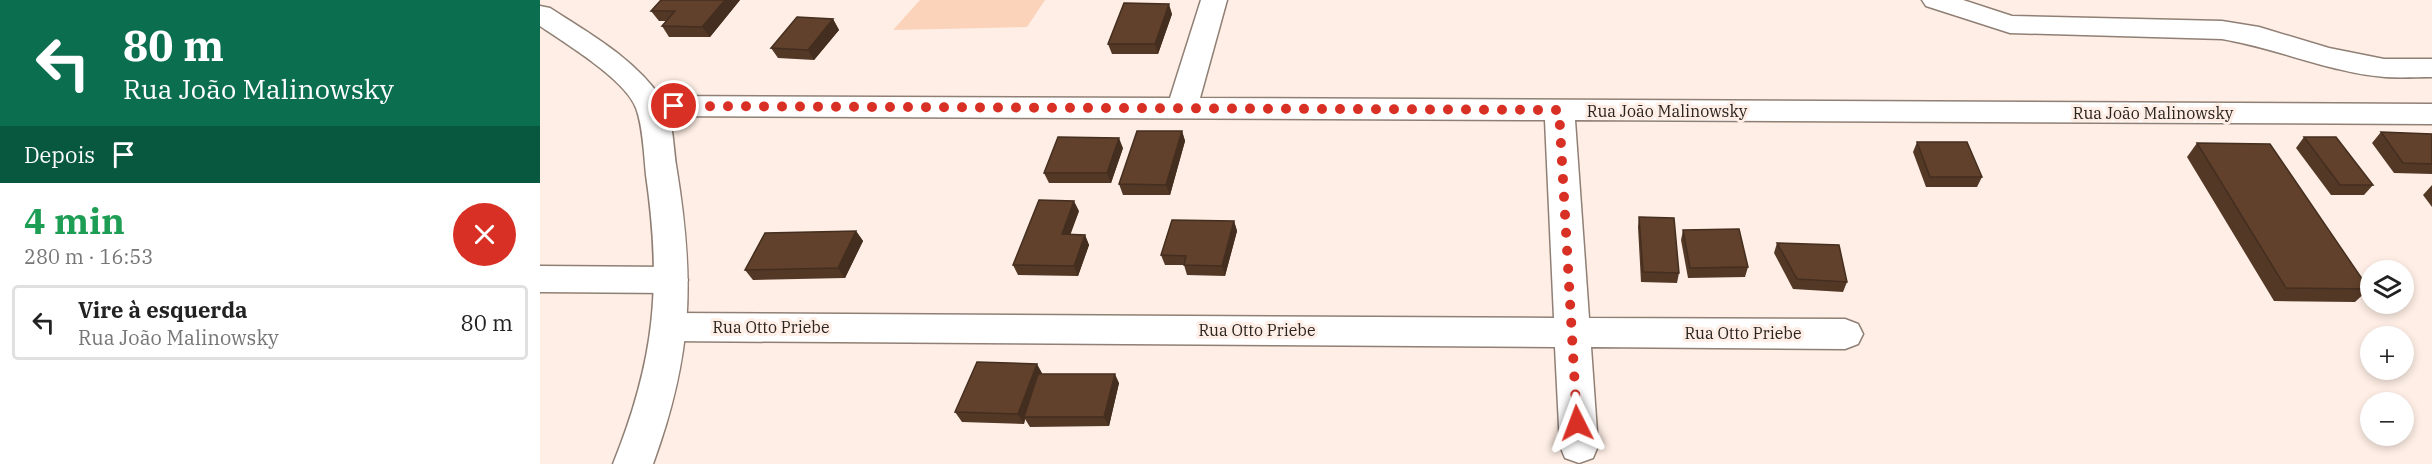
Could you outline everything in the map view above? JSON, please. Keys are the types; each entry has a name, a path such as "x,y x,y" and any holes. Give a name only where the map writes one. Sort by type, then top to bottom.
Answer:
{"street":[{"path":"1182,109 1214,0"},
{"path":"1935,0 2010,24 2222,30 2259,36 2326,57 2384,68 2432,68"},
{"path":"540,14 623,72 640,89 651,106 669,233 670,327 661,374 633,464"},
{"name":"Rua João Malinowsky","path":"651,106 2432,114"},
{"path":"1559,110 1579,446"},
{"path":"540,279 671,280"},
{"name":"Rua Otto Priebe","path":"670,327 1845,334"}],"shaded area":[{"path":"920,0 1045,0 1027,27 893,30"}],"building":[{"path":"661,0 725,0 702,27 662,26 675,11 651,11"},
{"path":"1124,3 1169,4 1155,44 1108,44"},
{"path":"797,17 833,19 808,50 771,48"},
{"path":"1137,131 1182,131 1166,185 1119,184"},
{"path":"2381,132 2432,134 2432,164 2403,163"},
{"path":"1058,137 1119,138 1107,173 1044,173"},
{"path":"2304,137 2336,137 2373,185 2340,185"},
{"path":"1917,142 1967,142 1982,177 1930,177"},
{"path":"2197,143 2270,144 2360,276 2360,289 2286,288"},
{"path":"1039,200 1074,201 1062,234 1085,235 1074,266 1013,265"},
{"path":"1639,217 1674,218 1679,273 1643,272"},
{"path":"1172,220 1234,221 1222,266 1184,265 1186,256 1161,255"},
{"path":"1739,229 1748,267 1690,268 1683,230"},
{"path":"856,231 838,268 745,270 765,233"},
{"path":"1777,243 1839,245 1847,282 1797,279"},
{"path":"977,362 1037,364 1018,414 955,412"},
{"path":"1038,374 1115,374 1104,417 1024,417"}],"route":[{"path":"674,106 1559,110 1577,423"}]}
